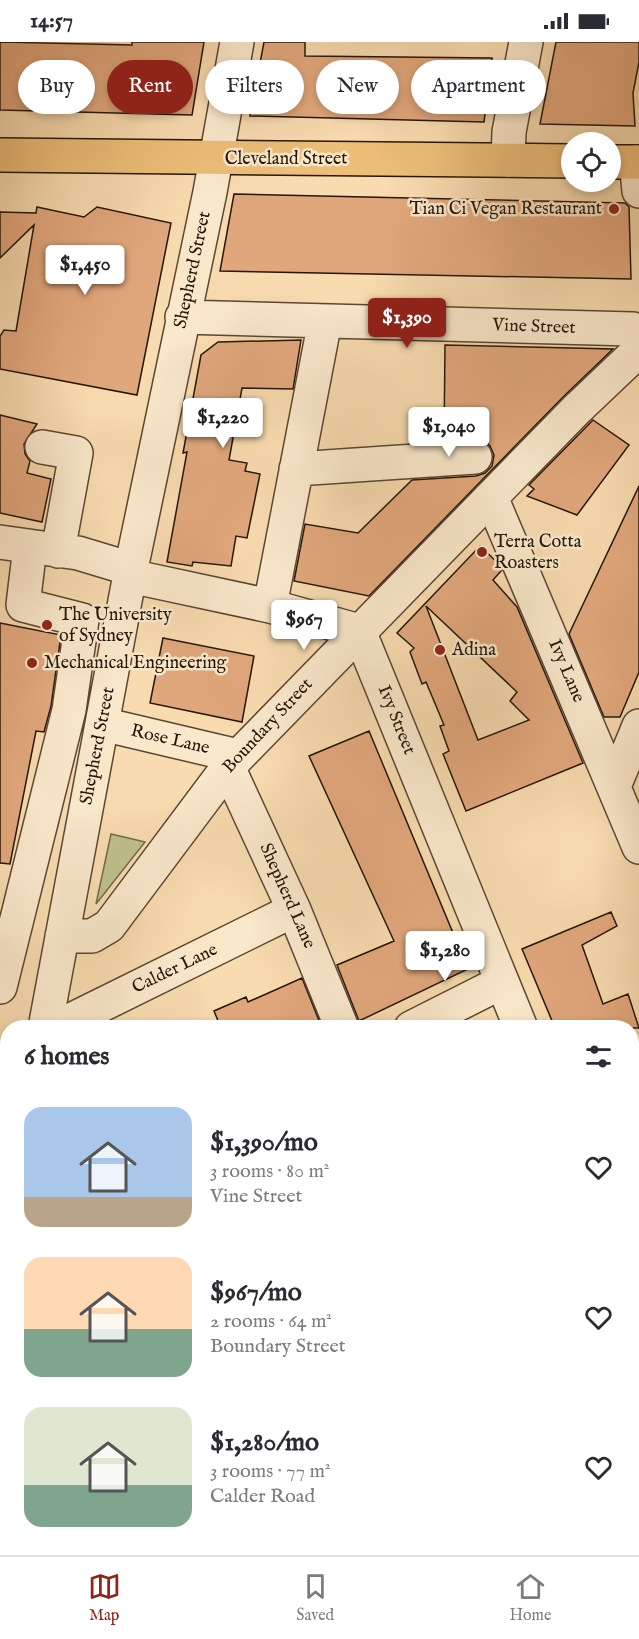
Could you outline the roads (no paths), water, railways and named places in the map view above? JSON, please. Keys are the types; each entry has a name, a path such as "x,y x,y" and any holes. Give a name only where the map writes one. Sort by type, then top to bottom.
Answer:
{"main road":[{"name":"Cleveland Street","path":"0,155 561,161"}],"street":[{"name":"Shepherd Street","path":"46,1020 131,573 182,317 217,159 237,42"},
{"path":"508,160 509,132 525,42"},
{"name":"Vine Street","path":"182,317 325,321 636,341"},
{"path":"270,606 325,321"},
{"name":"Boundary Street","path":"62,936 92,936 109,927 233,761 491,497 636,341"},
{"path":"0,987 69,710 82,620 23,605 76,453 42,447"},
{"path":"296,469 475,457"},
{"name":"Ivy Lane","path":"491,497 615,784 639,847"},
{"path":"42,548 360,631"},
{"name":"Ivy Street","path":"360,631 518,1020"},
{"name":"Rose Lane","path":"102,724 233,761"},
{"path":"615,784 639,726"},
{"name":"Shepherd Lane","path":"233,761 339,1020"},
{"name":"Calder Lane","path":"71,1020 294,910"},
{"path":"427,1020 502,982"}],"place":[{"name":"Tian Ci Vegan Restaurant","path":"614,209"},
{"name":"Terra Cotta Roasters","path":"482,552"},
{"name":"The University of Sydney","path":"47,625"},
{"name":"Adina","path":"440,650"},
{"name":"Mechanical Engineering","path":"32,663"}]}
